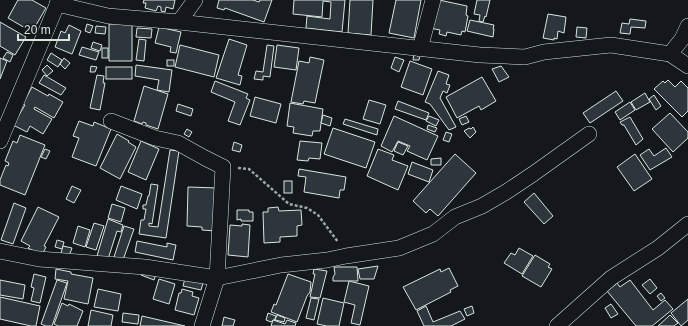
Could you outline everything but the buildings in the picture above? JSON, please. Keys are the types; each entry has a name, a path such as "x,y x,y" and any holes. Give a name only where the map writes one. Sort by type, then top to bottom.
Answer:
{"street":[{"path":"179,22 195,0"},
{"path":"420,49 433,0"},
{"path":"0,141 58,2 108,16 179,22 480,55 525,57 544,52 610,45 670,54 688,66"},
{"path":"670,54 682,39 688,26"},
{"path":"111,121 155,138 178,143 223,167 217,278 202,326"},
{"path":"0,251 39,259 145,267 217,278 281,265 327,260 400,248 433,234 455,217 482,206 517,185 589,134"},
{"path":"557,326 611,278 658,248 688,224"}],"path":[{"path":"223,167 249,169 289,204 307,208 318,215 339,243 346,256"}]}
